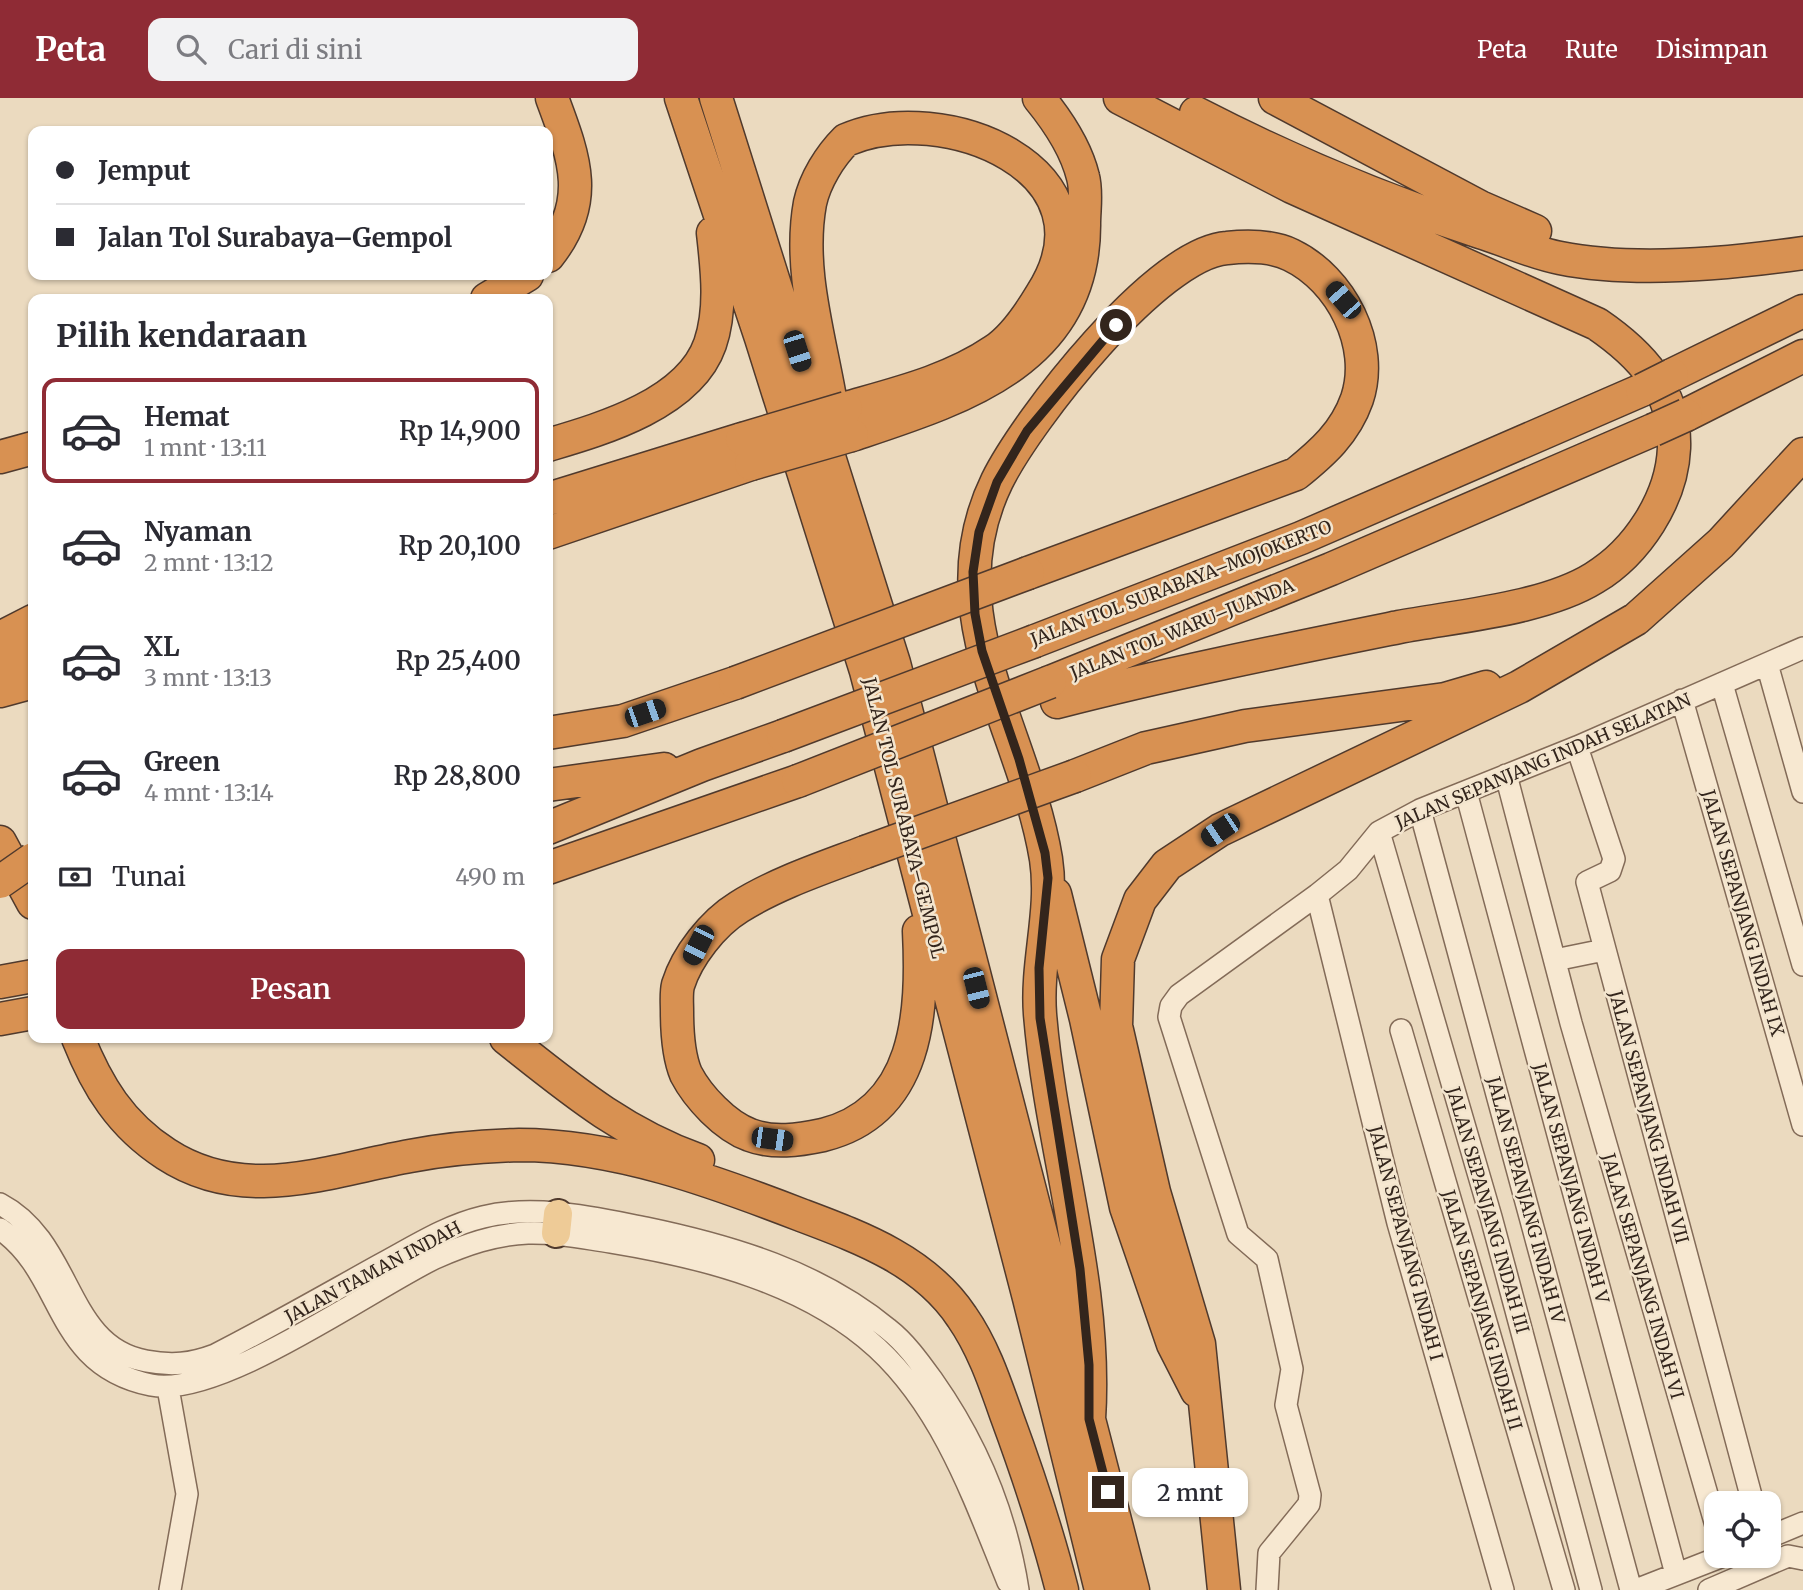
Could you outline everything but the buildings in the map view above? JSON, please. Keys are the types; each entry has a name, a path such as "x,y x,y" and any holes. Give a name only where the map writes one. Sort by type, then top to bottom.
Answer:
{"highway":[{"path":"552,98 573,153 577,188 573,211 553,249"},
{"name":"JALAN TOL SURABAYA–GEMPOL","path":"681,98 866,671 1029,1298 1101,1590"},
{"name":"JALAN TOL SURABAYA–GEMPOL","path":"716,98 894,663 1133,1590"},
{"path":"553,491 586,487 747,452 849,422 969,393 1018,364 1052,330 1073,289 1084,242 1084,177 1058,121 1039,98"},
{"path":"1054,692 1268,654 1537,601 1593,579 1619,558 1655,515 1673,472 1674,442 1668,405 1648,367 1628,345 1607,331 1292,187 1120,98"},
{"path":"1167,98 1317,171 1430,215 1560,258 1639,265 1727,264 1803,253"},
{"path":"1275,98 1480,207 1562,243 1639,265"},
{"path":"849,422 995,351 1026,320 1051,280 1063,239 1059,197 1039,162 1011,132 975,111 931,105 893,108 862,123 830,156 810,201 806,248 812,303 850,520"},
{"path":"553,444 604,429 650,408 685,381 709,347 716,317 717,271 708,175"},
{"path":"553,732 623,721 735,683 974,593 1028,573 1296,474 1331,446 1358,397 1360,352 1343,300 1324,279 1288,253 1268,248 1225,247 1202,253 1176,269 1138,302 1072,374 1027,431 997,482 979,532 973,572 974,593 975,614 982,651 1019,759 1045,853 1086,1019 1126,1206 1173,1344 1206,1408"},
{"path":"495,294 519,280"},
{"name":"JALAN TOL SURABAYA–MOJOKERTO","path":"553,826 702,765 1301,538 1642,390 1803,311"},
{"name":"JALAN TOL WARU–JUANDA","path":"553,866 1054,692 1653,430 1803,356"},
{"path":"0,457 28,449"},
{"path":"553,531 747,452"},
{"path":"1224,1590 1199,1345 1154,1192 1116,1026 1118,959 1140,900 1167,865 1220,830 1452,720 1586,651 1636,619 1676,587 1803,454"},
{"path":"553,497 586,487"},
{"path":"0,638 28,624"},
{"path":"900,807 918,918 921,986 917,1029 900,1076 873,1111 834,1132 794,1142 750,1135 715,1112 686,1073 677,1035 678,986 698,945 737,907 865,852 1075,776 1146,748 1244,726 1445,699 1508,681 1586,651"},
{"path":"0,665 28,657"},
{"path":"0,692 28,683"},
{"path":"0,692 28,689"},
{"path":"553,784 702,765"},
{"path":"0,842 28,894"},
{"path":"1045,853 1048,878 1039,968 1040,1018 1080,1269 1089,1365 1089,1419"},
{"path":"0,882 28,862"},
{"path":"0,982 28,977"},
{"path":"0,1020 28,1014"},
{"path":"0,1020 28,1023"},
{"path":"80,1043 103,1092 132,1129 174,1160 218,1178 281,1181 313,1178 444,1150 522,1145 555,1147 623,1158 732,1189 850,1233 895,1255 932,1281 962,1316 978,1345 1040,1505 1062,1590"},
{"path":"512,1043 587,1102 631,1131 657,1145 844,1211 918,1247 968,1295 1009,1369 1074,1590"}],"street":[{"name":"JALAN SEPANJANG INDAH SELATAN","path":"1267,1590 1269,1553 1309,1504 1310,1495 1286,1405 1292,1369 1267,1259 1238,1234 1169,1017 1171,1006 1179,995 1283,916 1318,895 1348,870 1379,832 1420,810 1577,747 1803,648"},
{"path":"1767,664 1803,792"},
{"path":"1722,684 1803,965"},
{"name":"JALAN SEPANJANG INDAH IX","path":"1682,700 1803,1125"},
{"name":"JALAN SEPANJANG INDAH VII","path":"1577,747 1614,859 1610,871 1587,882 1750,1491"},
{"name":"JALAN SEPANJANG INDAH VI","path":"1506,775 1572,1023 1706,1491"},
{"name":"JALAN SEPANJANG INDAH V","path":"1466,792 1676,1574"},
{"name":"JALAN SEPANJANG INDAH IV","path":"1420,810 1634,1590"},
{"name":"JALAN SEPANJANG INDAH III","path":"1379,832 1491,1217 1591,1590"},
{"name":"JALAN SEPANJANG INDAH I","path":"1318,895 1398,1223 1503,1590"},
{"path":"1555,960 1604,950"},
{"name":"JALAN SEPANJANG INDAH II","path":"1401,1030 1564,1590"},
{"name":"JALAN TAMAN INDAH","path":"0,1204 26,1220 41,1237 77,1307 103,1340 119,1352 140,1360 176,1365 192,1364 215,1355 460,1224 510,1213 711,1263 754,1277 830,1315 860,1335 901,1374 947,1440 1012,1590"},
{"name":"JALAN TAMAN INDAH","path":"168,1388 226,1373 457,1248 557,1223 674,1234 760,1258 813,1281 890,1330 916,1357 967,1433 992,1488 1011,1543 1018,1590"},
{"path":"0,1229 23,1250 65,1323 87,1352 115,1373 168,1388 187,1494 170,1590"},
{"path":"1781,1532 1803,1524"},
{"path":"1709,1590 1788,1556 1803,1559"},
{"path":"1634,1590 1704,1563"}],"route":[{"path":"1108,1492 1089,1419 1089,1365 1080,1269 1040,1018 1039,968 1048,878 1045,853 1019,759 982,651 975,614 973,572 979,532 997,482 1027,431 1072,374 1116,325"}]}
